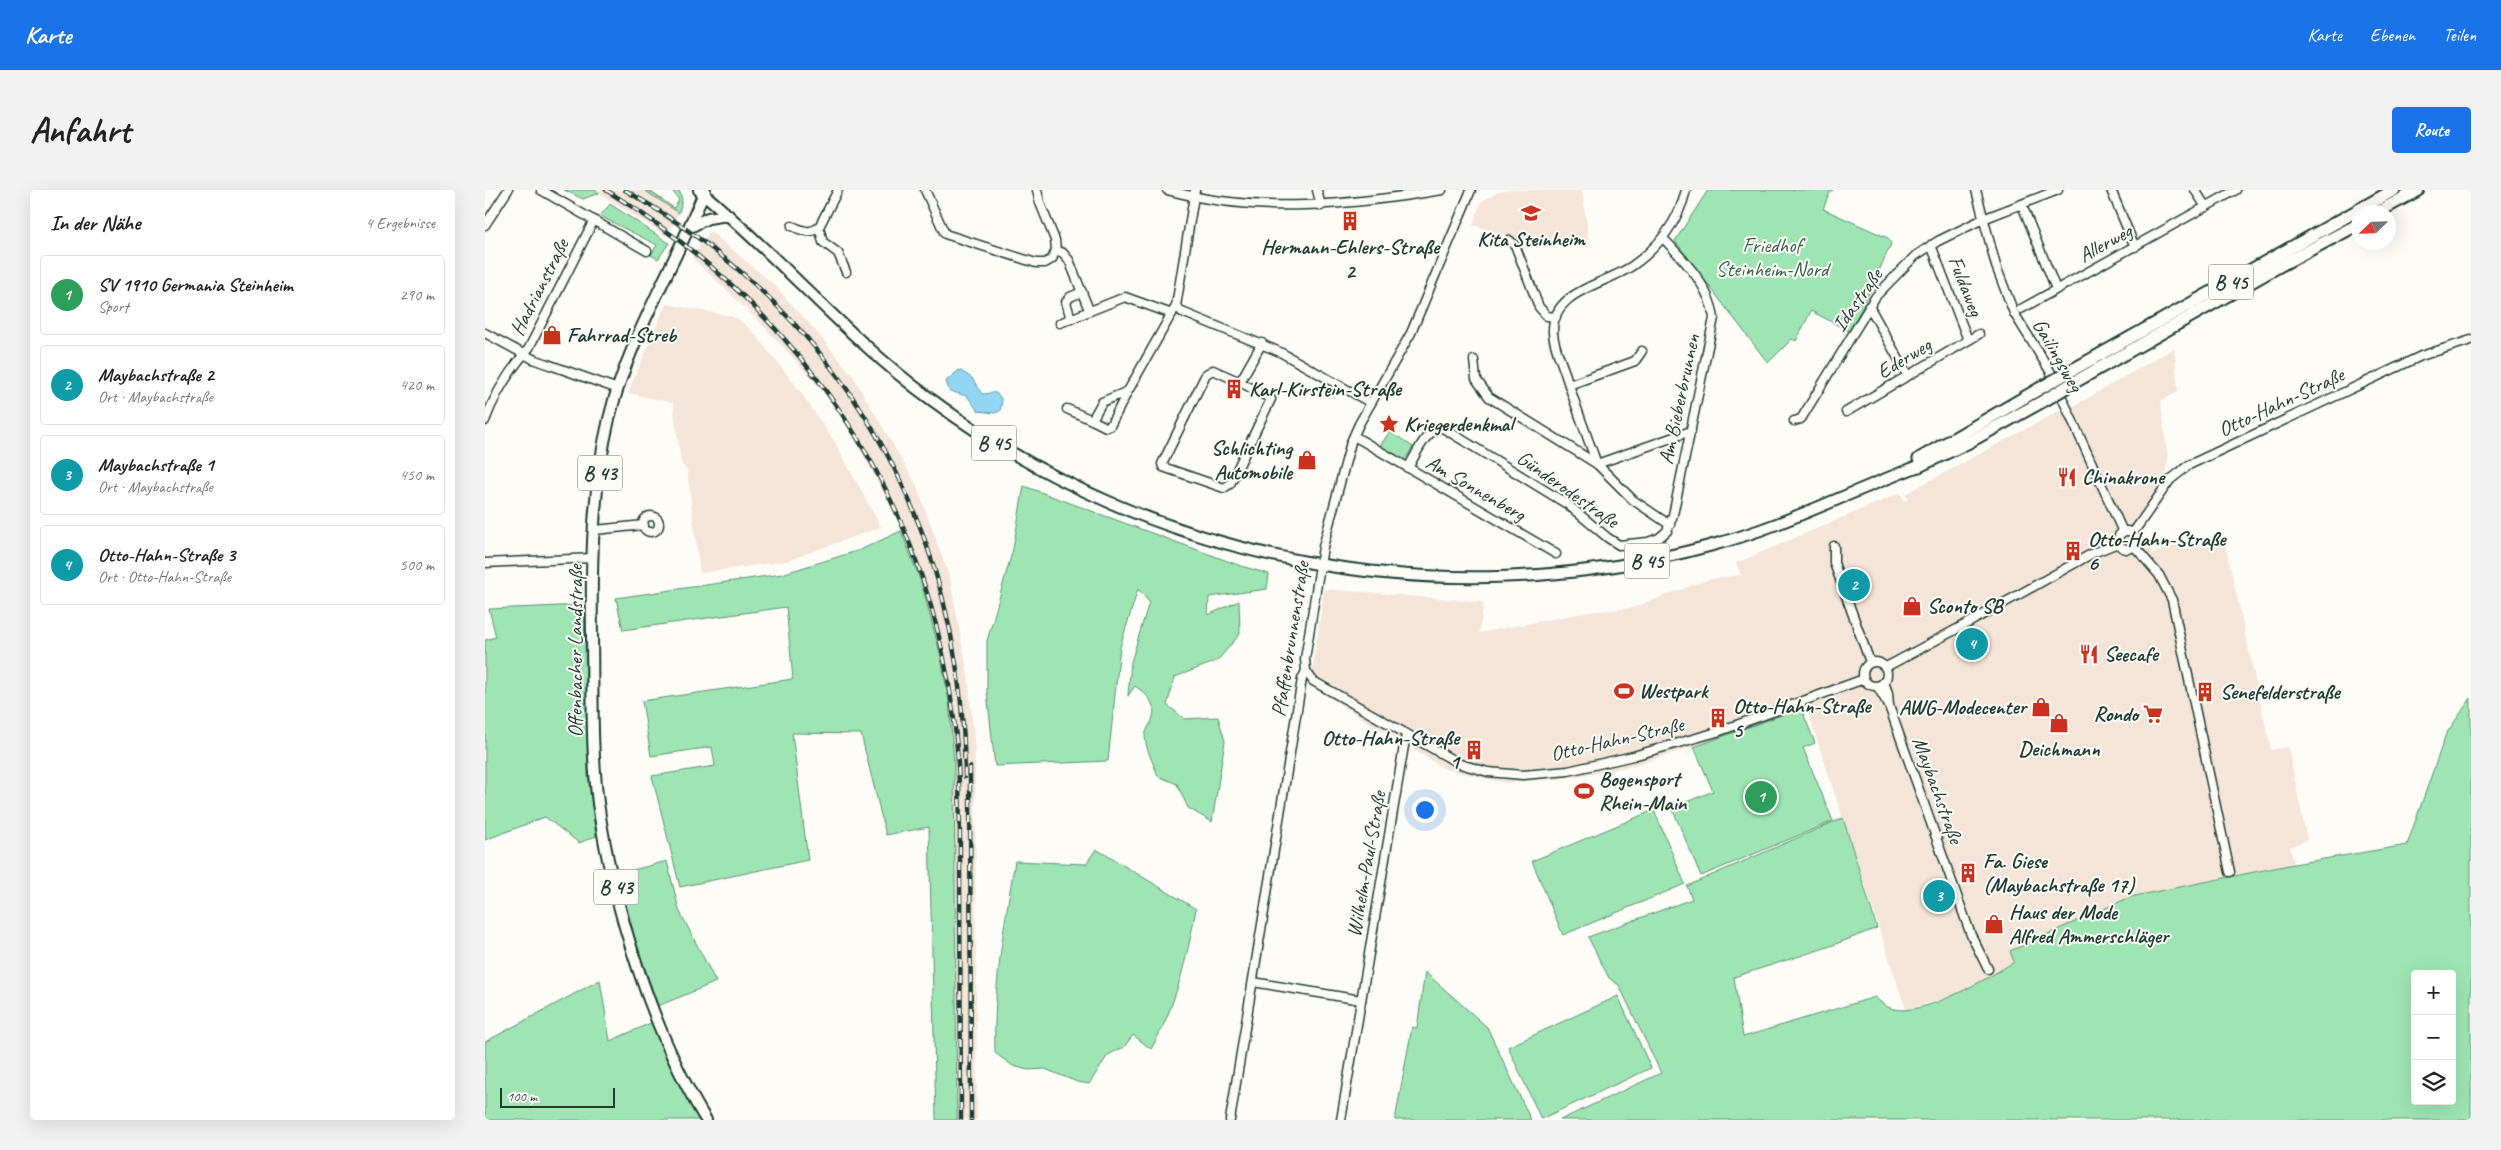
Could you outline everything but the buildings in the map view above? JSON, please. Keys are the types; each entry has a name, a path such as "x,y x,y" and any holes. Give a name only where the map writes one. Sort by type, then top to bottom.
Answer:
{"highway":[{"name":"B 45","path":"1918,463 1969,442 2070,378 2394,190"},
{"path":"2391,205 2418,190"},
{"name":"B 45","path":"2070,378 2351,228"}],"main road":[{"name":"B 45","path":"703,191 871,352 931,400 1015,456 1086,492 1139,515 1194,534 1319,566 1417,578 1467,578 1552,573 1616,566 1662,558 1735,538 1794,518 1918,463"},
{"name":"Offenbacher Landstraße","path":"703,191 689,228 641,331 618,389 604,445 593,558 594,755 602,826 625,923 638,967 682,1078 706,1120"},
{"path":"689,228 708,218 728,215"}],"street":[{"path":"485,225 508,190"},
{"path":"541,190 647,251"},
{"path":"792,226 808,232 814,231 819,227 837,190"},
{"path":"925,190 940,228 945,234 953,238 1041,263 1053,259 1056,250 1037,190"},
{"path":"1167,190 1251,203 1321,206 1442,190"},
{"path":"1317,190 1321,206"},
{"name":"Pfaffenbrunnenstraße","path":"1229,1120 1301,679 1306,671 1305,659 1319,566 1327,528 1354,436 1414,326 1471,190"},
{"path":"1597,464 1554,339 1556,317 1565,302 1573,295 1632,267 1663,238 1679,212 1686,190"},
{"name":"Gailingsweg","path":"1976,190 1996,266 2014,313 2050,371 2123,532"},
{"name":"Idastraße","path":"1794,420 1801,419 1869,306 1883,287 1901,269 1931,245 1983,219 2058,190"},
{"path":"2111,190 2135,247"},
{"path":"2195,190 2206,207"},
{"name":"Allerweg","path":"2021,309 2236,190"},
{"path":"1067,408 1106,427 1110,426 1128,390 1176,306 1194,193"},
{"path":"2022,205 2056,289"},
{"name":"Hadrianstraße","path":"485,421 497,393 529,348 594,220"},
{"path":"819,227 823,242 838,253 846,272"},
{"name":"Am Bieberbrunnen","path":"1663,238 1697,278 1713,315 1691,431 1670,525"},
{"path":"1509,240 1515,245 1539,307 1547,316 1556,317"},
{"name":"Fuldaweg","path":"1931,245 1968,340"},
{"path":"1056,250 1066,256 1089,310"},
{"path":"1071,319 1067,302 1071,297 1082,292"},
{"path":"1060,323 1120,298 1129,297 1172,314"},
{"path":"1176,306 1182,312 1262,343 1371,403"},
{"path":"1869,306 1908,376"},
{"path":"485,333 523,355 618,389"},
{"name":"Ederweg","path":"1846,412 1979,334"},
{"name":"Otto-Hahn-Straße","path":"2133,533 2170,480 2189,465 2416,358 2471,340"},
{"path":"1240,382 1262,343"},
{"path":"1569,385 1635,361 1642,351"},
{"path":"1474,360 1476,379 1489,398 1597,464 1633,500 1670,525"},
{"path":"1213,370 1240,382 1271,399 1229,484 1224,488 1163,467 1162,464 1207,374 1213,370"},
{"path":"1092,420 1103,402 1128,390"},
{"name":"Günderodestraße","path":"1408,468 1430,433 1436,429 1443,428 1567,504 1619,545 1626,546 1655,539 1667,531 1670,525"},
{"path":"1597,464 1691,431"},
{"name":"Am Sonnenberg","path":"1354,436 1556,554"},
{"path":"595,530 644,525"},
{"path":"2123,532 2133,533 2136,540 2134,546 2124,549 2118,543 2117,538 2123,532"},
{"path":"1885,667 1971,622 2093,553 2118,543"},
{"path":"1834,546 1834,563 1870,662"},
{"path":"2134,546 2159,575 2173,600 2231,872"},
{"path":"485,563 593,558"},
{"path":"1870,662 1877,662 1885,667 1887,675 1880,684 1869,684 1864,679 1863,671 1870,662"},
{"name":"Otto-Hahn-Straße","path":"1306,671 1313,681 1460,764 1477,770 1523,775 1547,774 1607,763 1694,739 1864,679"},
{"name":"Maybachstraße","path":"1880,684 1888,693 1889,706 1971,935 1988,969"},
{"name":"Wilhelm-Paul-Straße","path":"1341,1120 1406,734"},
{"path":"1253,982 1361,1000"}],"shaded area":[{"path":"594,190 644,190 680,212 666,236"},
{"name":"Kita Steinheim","path":"1512,190 1582,190 1589,241 1517,244 1516,238 1473,225 1481,202 1498,192"},
{"path":"710,231 773,284 810,324 852,375 916,484 950,579 968,676 975,751 977,1120 957,1120 954,764 949,701 940,653 921,582 896,516 851,432 827,395 755,317 692,258"},
{"path":"666,304 730,316 740,320 753,332 797,387 834,441 881,527 786,561 700,573 687,470 681,463 673,403 628,393"},
{"path":"2174,348 2178,392 2161,401 2168,461 2163,481 2134,521 2153,554 2171,546 2224,539 2271,750 2288,747 2307,840 2290,847 2294,864 2211,880 2010,951 2015,962 1962,993 1906,1010 1806,706 1730,735 1636,765 1578,777 1506,783 1445,769 1310,686 1324,589 1484,602 1479,633 1588,612 1632,608 1709,579 1741,575 1736,563 1900,493 1904,501 1908,499 1905,494 2072,404 2074,406"}],"green space":[{"path":"564,190 595,190 599,193 583,199"},
{"path":"644,190 648,190 674,208 679,200 673,192 679,190 682,199 679,213"},
{"name":"Friedhof Steinheim-Nord","path":"1708,190 1833,190 1830,192 1823,209 1888,238 1891,244 1863,306 1849,331 1811,311 1796,341 1792,339 1768,363 1675,241"},
{"path":"610,204 669,243 658,259 651,255 657,245 600,216"},
{"path":"1390,431 1413,447 1404,461 1380,446"},
{"path":"1024,486 1241,566 1269,574 1267,589 1209,597 1208,615 1239,601 1240,634 1217,661 1175,677 1167,705 1185,719 1218,717 1225,741 1212,822 1188,808 1177,784 1158,776 1145,740 1145,735 1154,712 1152,703 1135,686 1128,696 1131,662 1149,602 1138,589 1120,647 1108,761 995,766 987,692 987,641 1013,549"},
{"path":"901,531 921,582 940,653 949,701 954,764 957,1120 936,1120 929,827 886,835 861,734 792,733 808,860 680,887 652,776 715,766 712,747 651,756 642,701 793,679 786,607 623,630 616,598 782,574 860,550"},
{"path":"584,605 588,776 596,836 579,843 545,817 485,840 485,640 496,637 489,609"},
{"path":"2471,698 2471,1120 1560,1120 1661,1073 1619,985 1609,978 1588,937 1692,899 1687,886 1843,818 1877,928 1828,947 1734,977 1743,1037 1875,997 1886,1006 1907,1010 1939,1001 1973,986 2014,962 2010,951 2130,897 2294,864 2407,845 2446,734"},
{"path":"1801,708 1815,743 1803,748 1833,821 1701,876 1672,808 1713,791 1694,747"},
{"path":"1654,810 1685,884 1563,935 1532,861"},
{"path":"1096,849 1196,909 1189,946 1174,999 1151,1049 1133,1035 1124,1047 1108,1055 1089,1084 1077,1082 1045,1069 1028,1070 1013,1066 995,1053 995,1028 1000,957 1015,861 1086,864"},
{"path":"667,861 679,910 716,982 658,1006 636,942 618,874"},
{"path":"1425,972 1487,1027 1531,1120 1395,1120 1412,1027 1417,1028"},
{"path":"600,980 610,1041 653,1022 678,1080 699,1120 485,1120 485,1042"},
{"path":"1618,996 1651,1068 1541,1119 1508,1047"}],"water":[{"path":"959,370 972,378 982,394 998,394 1002,401 1000,411 995,413 978,411 967,396 949,391 946,381"}],"railway":[{"path":"606,190 675,237 737,290 792,348 840,411 880,479 913,551 937,629 953,711 957,749 960,827 961,1120"},
{"path":"625,190 703,241 771,300 829,365 877,436 915,513 942,596 959,684 965,777"},
{"path":"970,767 971,1120"}],"place":[{"name":"Kita Steinheim","path":"1531,213"},
{"name":"Hermann-Ehlers-Straße 2","path":"1350,221"},
{"name":"Fahrrad-Streb","path":"552,335"},
{"name":"Karl-Kirstein-Straße","path":"1234,389"},
{"name":"Kriegerdenkmal","path":"1389,424"},
{"name":"Schlichting Automobile","path":"1307,460"},
{"name":"Chinakrone","path":"2067,477"},
{"name":"Otto-Hahn-Straße 6","path":"2073,551"},
{"name":"Maybachstraße 2","path":"1854,585"},
{"name":"Sconto SB","path":"1912,606"},
{"name":"Otto-Hahn-Straße 3","path":"1972,644"},
{"name":"Seecafe","path":"2089,654"},
{"name":"Westpark","path":"1624,691"},
{"name":"Senefelderstraße","path":"2205,692"},
{"name":"AWG-Modecenter","path":"2041,707"},
{"name":"Rondo","path":"2153,714"},
{"name":"Otto-Hahn-Straße 5","path":"1718,718"},
{"name":"Deichmann","path":"2059,723"},
{"name":"Otto-Hahn-Straße 1","path":"1474,750"},
{"name":"Bogensport Rhein-Main","path":"1584,791"},
{"name":"SV 1910 Germania Steinheim","path":"1761,797"},
{"name":"Fa. Giese (Maybachstraße 17)","path":"1968,873"},
{"name":"Maybachstraße 1","path":"1939,896"},
{"name":"Haus der Mode Alfred Ammerschläger","path":"1994,924"}]}
